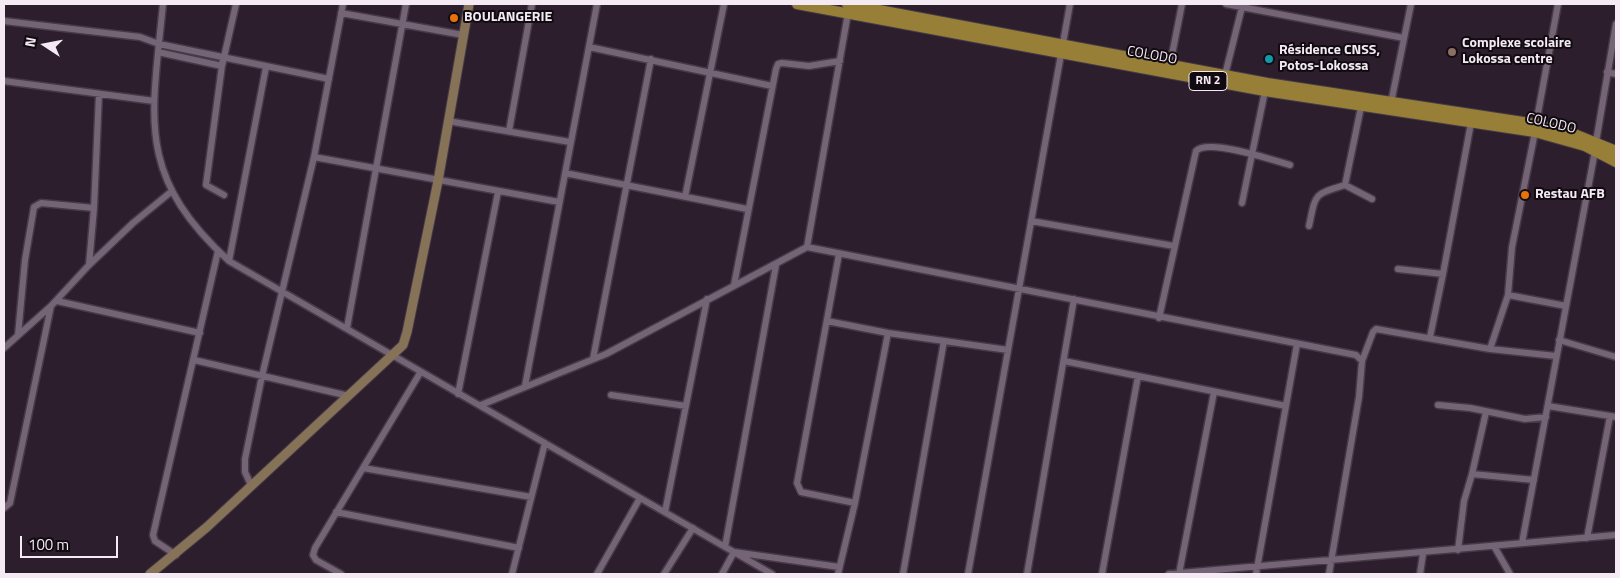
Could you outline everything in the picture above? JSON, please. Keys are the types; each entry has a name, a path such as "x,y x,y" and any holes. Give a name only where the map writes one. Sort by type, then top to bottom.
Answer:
{"main road":[{"path":"150,574 176,555 392,356 406,339 438,181 469,4"},
{"name":"COLODO","path":"797,4 852,6 1265,91 1471,123 1536,128"},
{"name":"COLODO","path":"1061,50 1170,65 1536,128 1569,140 1616,151"},
{"name":"COLODO","path":"1596,146 1616,162"}],"street":[{"path":"163,4 154,101 155,144 172,191 191,222 218,251 229,261 420,373 481,405 772,574"},
{"path":"224,196 206,185 223,58 236,4"},
{"path":"251,485 245,466 262,376 314,157 343,4"},
{"path":"346,328 406,4"},
{"path":"509,131 532,4"},
{"path":"525,386 597,4"},
{"path":"685,197 724,4"},
{"path":"968,574 1070,4"},
{"path":"1170,65 1182,4"},
{"path":"1226,4 1404,38"},
{"path":"1392,103 1411,4"},
{"path":"1490,349 1508,295 1512,247 1558,4"},
{"path":"807,247 840,61 852,6"},
{"path":"1225,75 1242,7"},
{"path":"341,13 463,35"},
{"path":"4,21 140,37 160,44 329,80"},
{"path":"1522,543 1596,146 1616,24"},
{"path":"590,47 772,86"},
{"path":"158,52 222,66 223,58"},
{"path":"593,359 651,59"},
{"path":"734,284 747,209 778,64 817,66 840,61"},
{"path":"229,261 266,67"},
{"path":"1608,72 1616,74"},
{"path":"4,81 154,101"},
{"path":"1242,203 1265,91"},
{"path":"89,265 94,208 99,94"},
{"path":"1345,185 1361,107"},
{"path":"448,120 570,142"},
{"path":"1430,338 1471,123"},
{"path":"1159,318 1196,151 1199,148 1206,147 1252,153 1290,165"},
{"path":"314,157 559,202"},
{"path":"565,173 747,209"},
{"path":"1309,226 1314,200 1318,193 1345,185 1372,199"},
{"path":"4,348 52,306 89,265 172,191"},
{"path":"458,394 498,192"},
{"path":"18,334 25,260 34,207 41,203 94,208"},
{"path":"1031,221 1174,246"},
{"path":"481,405 593,359 734,284 776,265 807,247 1074,299 1159,318 1356,355 1362,361"},
{"path":"176,555 156,541 153,534 218,251"},
{"path":"838,254 798,489 801,492 855,503"},
{"path":"725,547 776,265"},
{"path":"1398,269 1443,274"},
{"path":"1508,295 1566,306"},
{"path":"665,512 708,299"},
{"path":"1027,574 1074,299"},
{"path":"57,300 200,333"},
{"path":"4,508 10,503 52,306"},
{"path":"827,321 888,333 1008,350"},
{"path":"1329,574 1359,397 1362,361 1372,332 1376,329 1490,349 1556,356"},
{"path":"734,552 838,571 855,503 888,333"},
{"path":"1559,340 1616,357"},
{"path":"903,574 944,341"},
{"path":"1256,571 1297,344"},
{"path":"194,360 349,396"},
{"path":"1064,361 1286,406"},
{"path":"341,574 316,560 313,555 336,512 420,373"},
{"path":"1102,574 1138,376"},
{"path":"1179,574 1214,392"},
{"path":"611,396 686,406"},
{"path":"1438,405 1525,419 1546,417"},
{"path":"1548,406 1613,416 1587,538"},
{"path":"1458,550 1464,501 1486,412"},
{"path":"512,574 545,443"},
{"path":"363,468 531,498"},
{"path":"1472,474 1534,480"},
{"path":"597,574 640,498"},
{"path":"336,512 519,548"},
{"path":"664,574 693,528"},
{"path":"1170,574 1256,571 1332,560 1423,554 1616,535"},
{"path":"1494,546 1510,574"},
{"path":"722,574 734,552"},
{"path":"1420,574 1423,554"}],"place":[{"name":"BOULANGERIE","path":"454,18"},
{"name":"Complexe scolaire Lokossa centre","path":"1452,52"},
{"name":"Résidence CNSS, Potos-Lokossa","path":"1269,59"},
{"name":"Restau AFB","path":"1525,195"}]}
